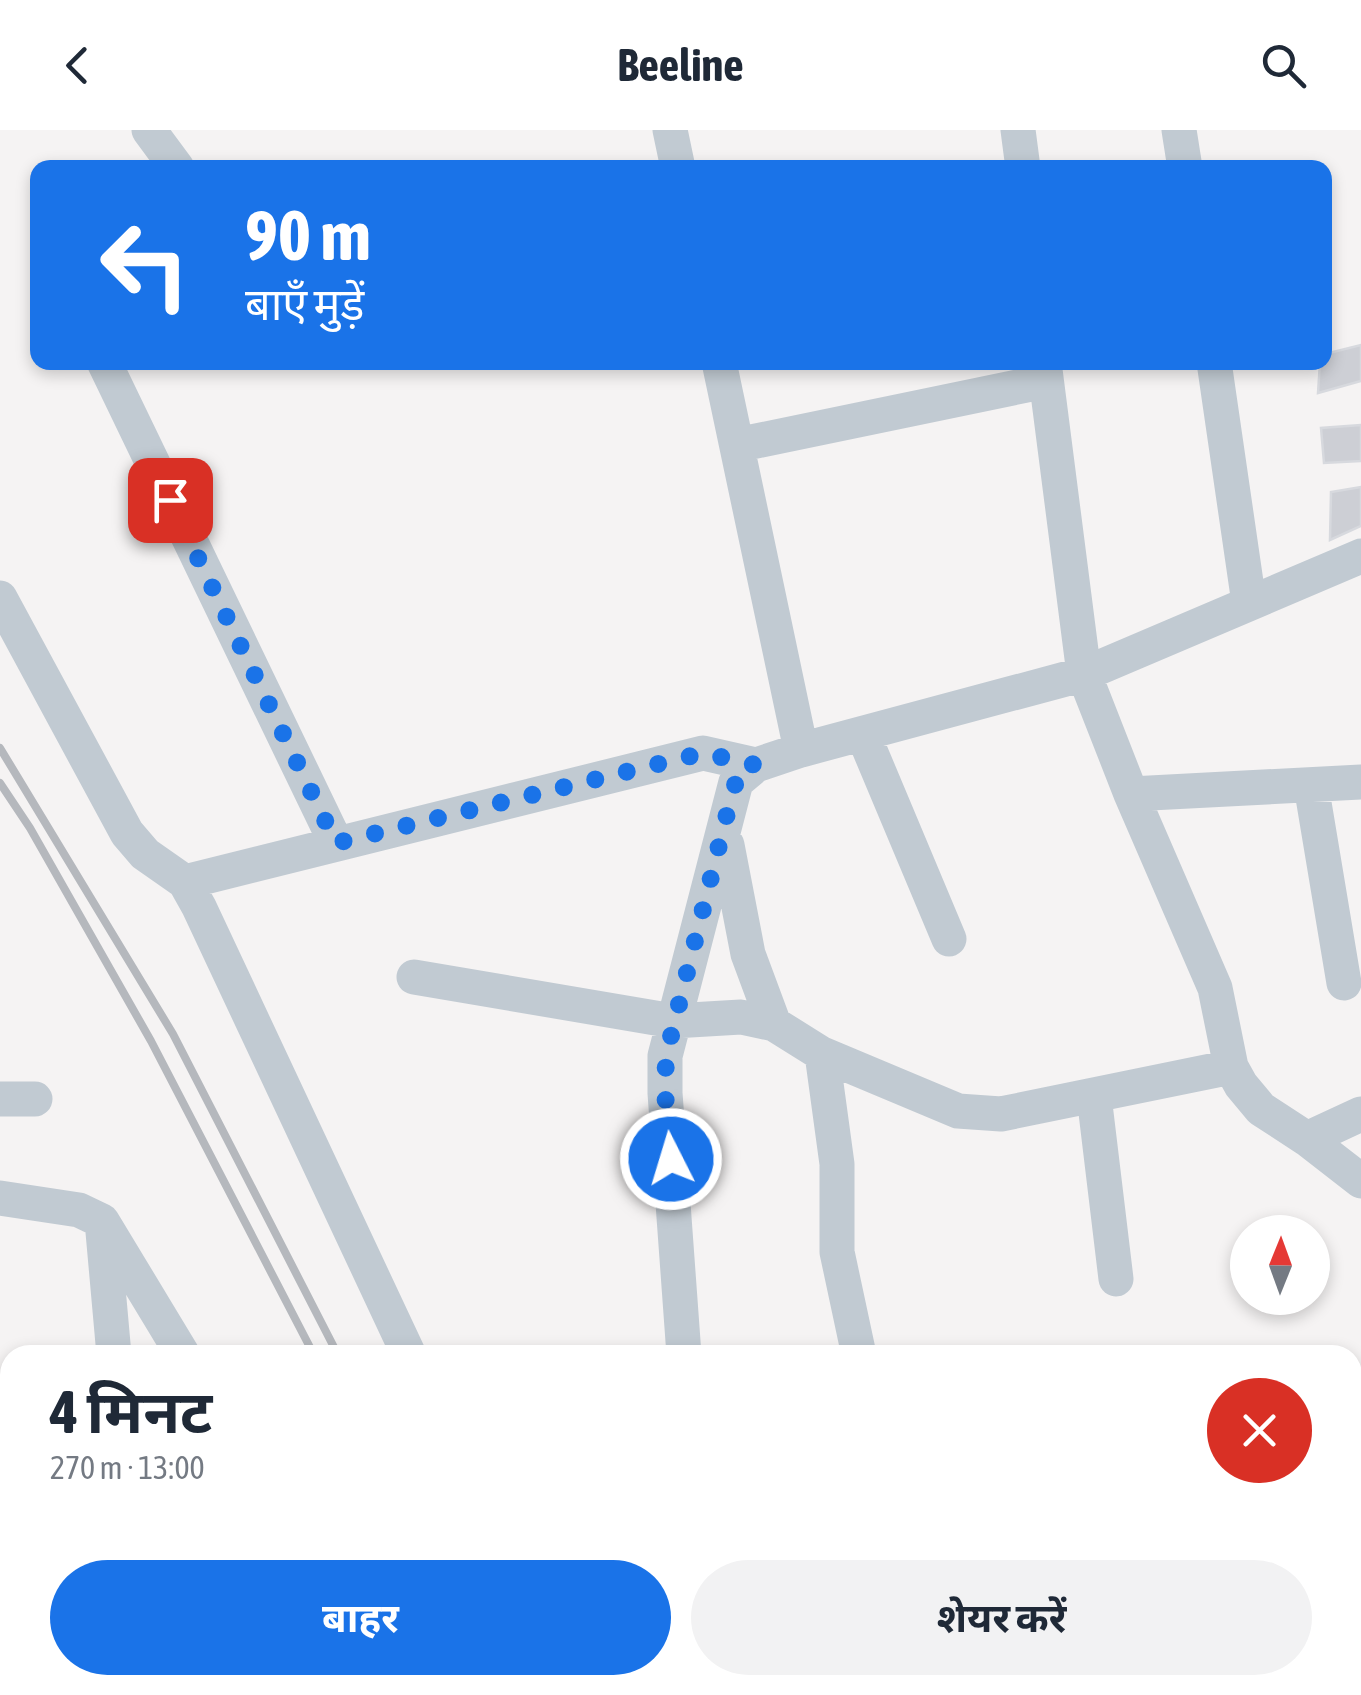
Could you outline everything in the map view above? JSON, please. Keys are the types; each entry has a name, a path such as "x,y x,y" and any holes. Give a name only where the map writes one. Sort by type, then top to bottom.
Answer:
{"street":[{"path":"149,130 170,160"},
{"path":"670,130 676,160"},
{"path":"1018,130 1022,160"},
{"path":"1179,130 1184,160"},
{"path":"108,370 336,843"},
{"path":"722,370 801,750"},
{"path":"1215,370 1250,604"},
{"path":"737,445 1045,372 1084,674 1131,794 1211,977 1232,1067 1240,1084 1261,1108 1361,1181"},
{"path":"683,1345 665,1093 666,1056 736,782 756,765 801,750 1084,674 1361,556"},
{"path":"0,598 126,832 145,854 185,882 404,1345"},
{"path":"863,734 948,939"},
{"path":"185,882 703,753 756,765"},
{"path":"1131,794 1361,782"},
{"path":"1311,785 1344,984"},
{"path":"724,829 748,954 774,1024"},
{"path":"414,977 672,1022 740,1017 774,1024 822,1054 958,1111 979,1114 1001,1114 1232,1067"},
{"path":"822,1054 837,1164 837,1252 857,1345"},
{"path":"1094,1096 1116,1280"},
{"path":"1307,1138 1361,1114"},
{"path":"0,1198 79,1210 102,1221 177,1345"},
{"path":"102,1221 113,1345"}],"building":[{"path":"1361,345 1361,381 1318,393 1319,370 1332,370 1332,352"},
{"path":"1361,425 1361,461 1324,463 1321,428"},
{"path":"1361,487 1361,526 1330,540 1331,492"}],"railway":[{"path":"0,748 173,1034 333,1345"},
{"path":"0,783 30,828 151,1041 309,1345"}],"route":[{"path":"170,500 336,843 703,753 756,765 736,782 732,794 672,1022 665,1072 671,1159"}]}
